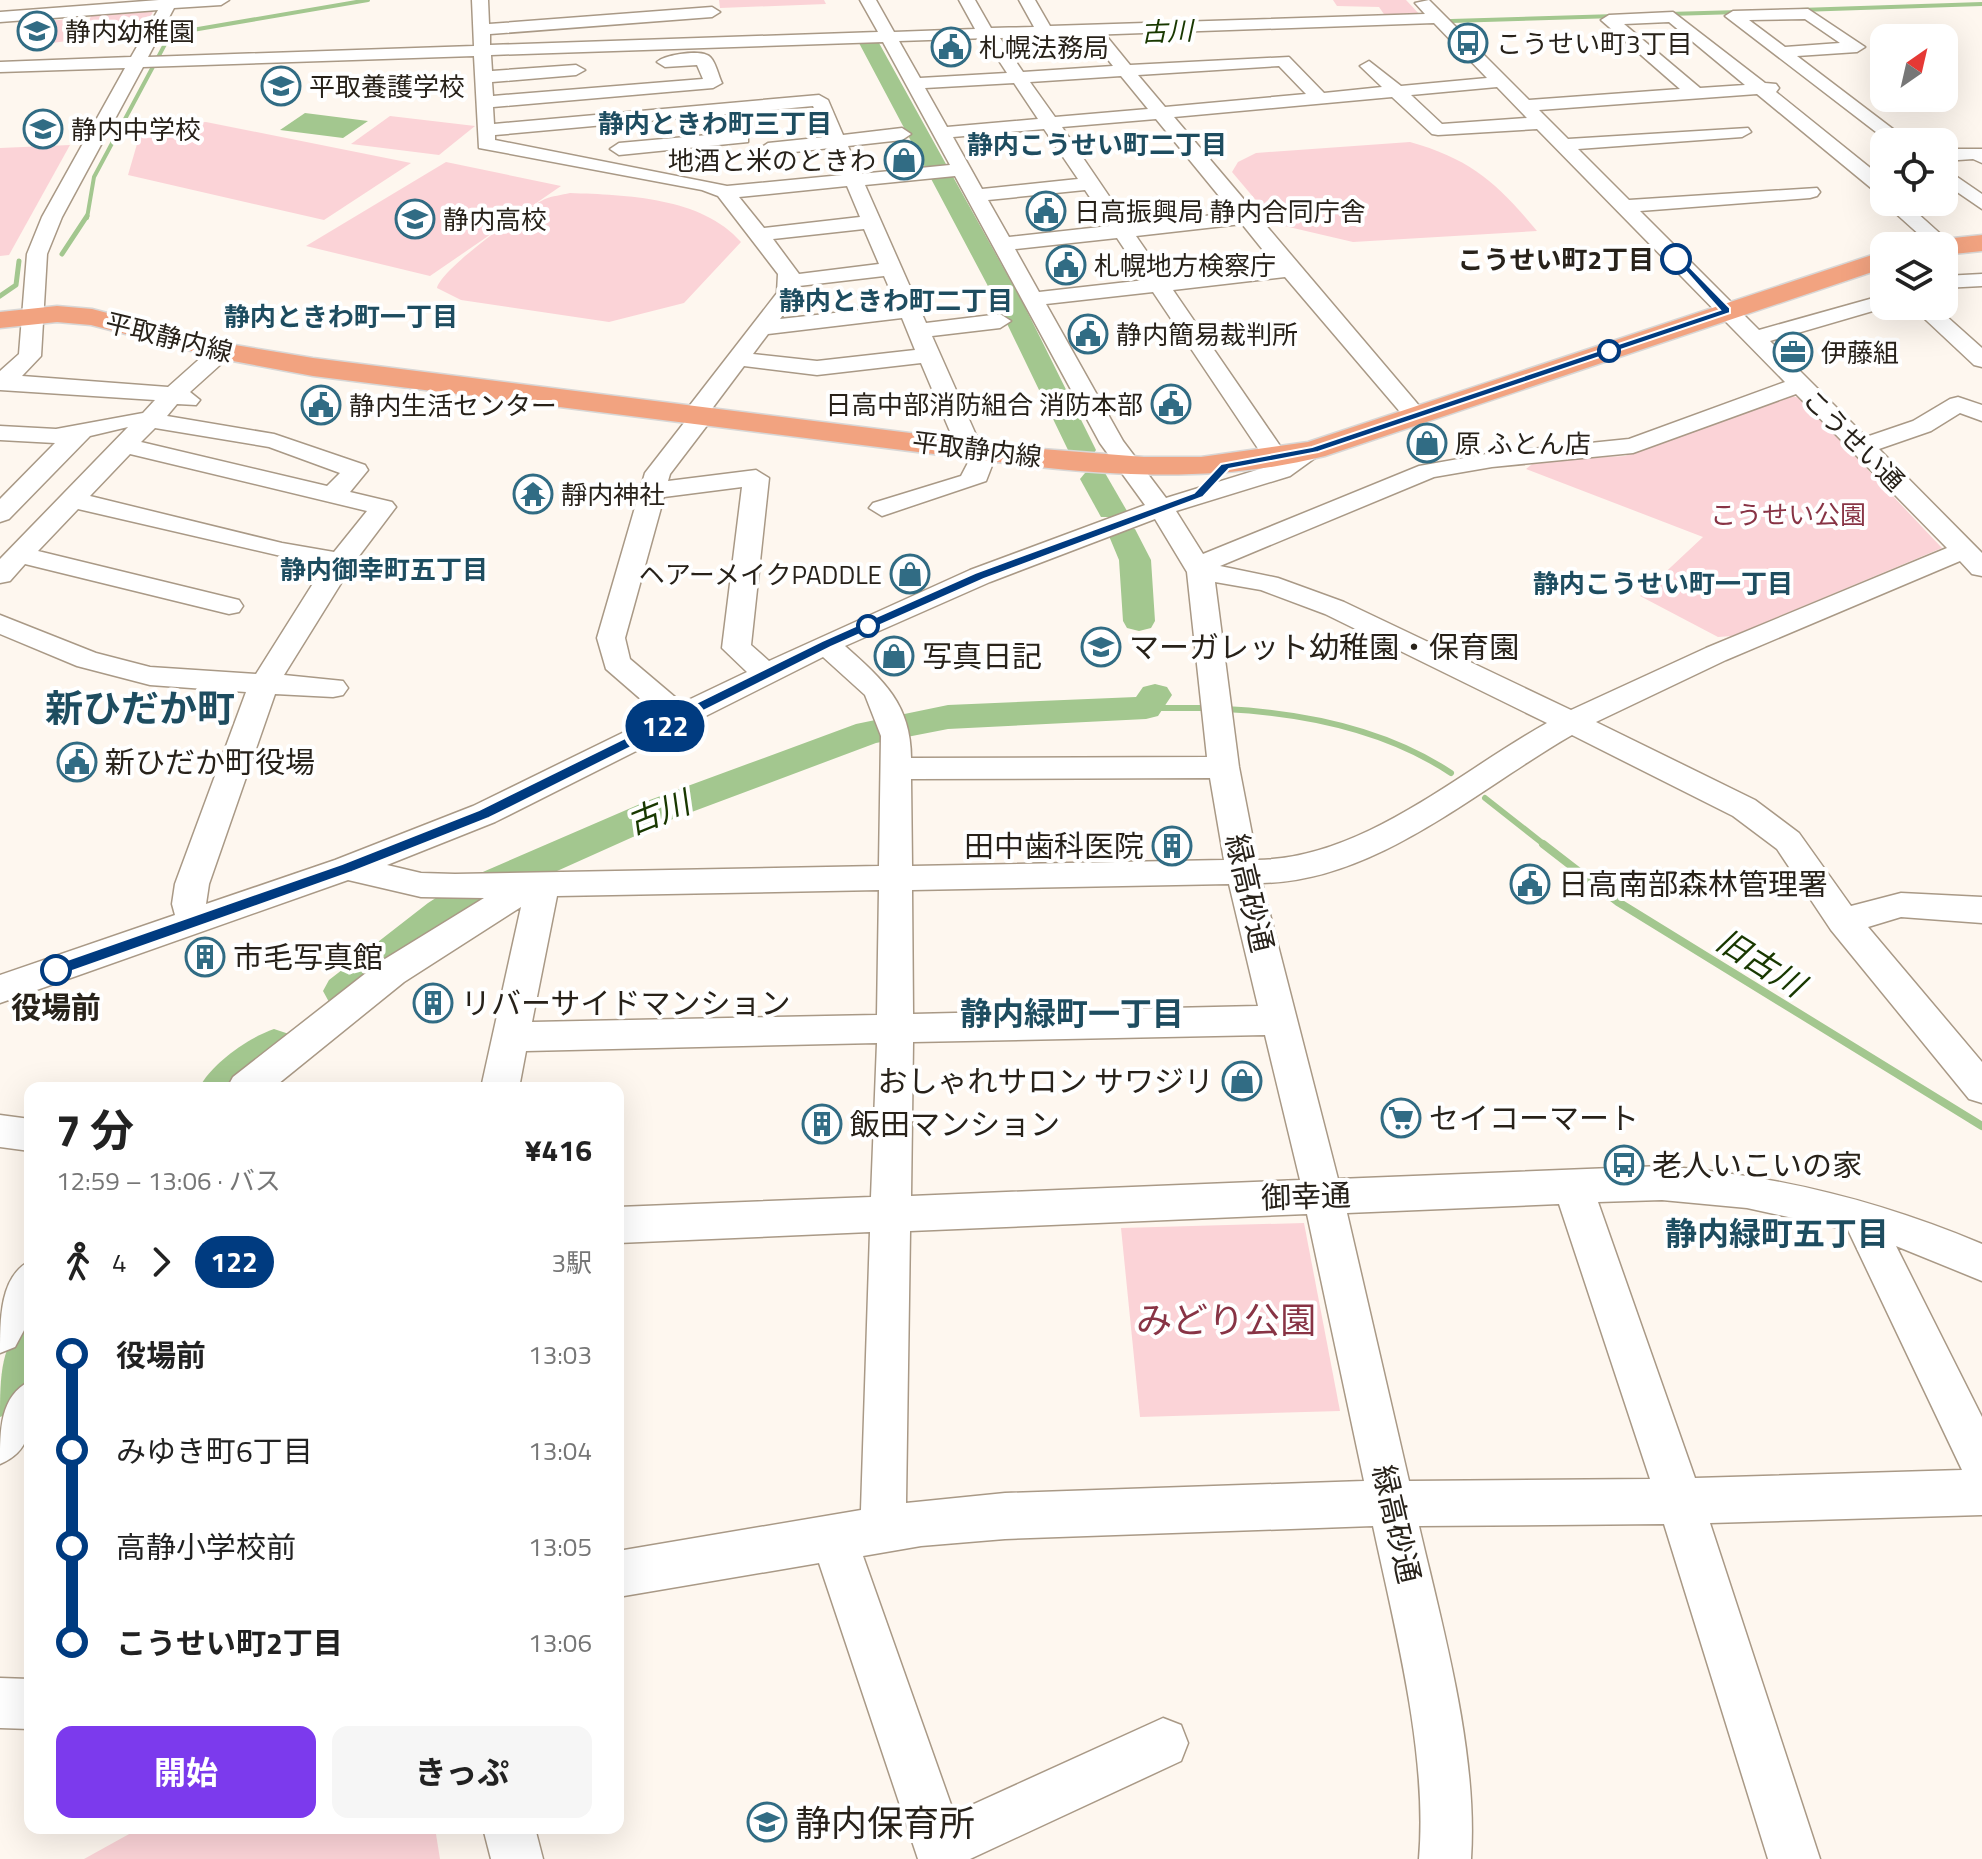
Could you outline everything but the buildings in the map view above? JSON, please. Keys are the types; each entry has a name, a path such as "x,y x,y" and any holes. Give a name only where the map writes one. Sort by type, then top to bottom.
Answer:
{"main road":[{"path":"1958,246 1982,243"},
{"name":"平取静内線","path":"0,320 32,315 92,317 222,351 313,367 978,449 1127,465 1225,466 1314,450 1870,264"}],"street":[{"path":"0,17 84,4 221,0"},
{"path":"593,0 620,159"},
{"name":"緑高砂通","path":"868,0 940,133 946,171 974,196 1127,465 1160,508 1199,569 1224,767 1243,874 1323,1195 1433,1693 1447,1833 1445,1859"},
{"path":"967,0 989,37 1020,76 1277,459"},
{"path":"1027,0 1045,31"},
{"name":"こうせい通","path":"1419,0 1973,559"},
{"path":"1,382 30,356 37,254 44,235 149,62 170,2"},
{"path":"66,64 77,38 84,4"},
{"path":"486,5 482,30 486,144 706,169 853,181 946,171"},
{"path":"482,30 656,16 711,6 717,43"},
{"path":"1781,52 1857,47 1808,14 1733,16 1781,52 1824,84 1882,128"},
{"path":"656,16 663,45"},
{"path":"1694,92 1609,20 1673,17 1870,178"},
{"path":"0,67 717,43 808,33 989,37 1045,31 1437,18"},
{"path":"1102,42 1246,218 1415,415"},
{"path":"486,102 713,83 703,59 647,64"},
{"path":"912,84 1283,61 1317,96"},
{"path":"1369,66 1391,90 1438,130 1540,123"},
{"path":"485,77 590,69"},
{"path":"940,133 1317,96 1500,82"},
{"path":"1523,106 1824,84"},
{"path":"487,130 819,100 929,355 978,449 977,476 970,481 882,508"},
{"path":"1563,145 1742,132"},
{"path":"768,149 902,134"},
{"path":"706,169 741,138"},
{"path":"1958,154 1977,153 1982,157"},
{"path":"620,159 706,169 783,265 791,281 788,294 658,473 611,638 616,663 681,718"},
{"path":"974,196 1093,183"},
{"path":"1958,185 1982,203"},
{"path":"1624,206 1810,192"},
{"path":"1909,216 1927,232"},
{"path":"1002,244 1246,218"},
{"path":"758,235 871,222"},
{"path":"791,281 892,269"},
{"path":"1032,299 1291,270"},
{"path":"1958,281 1982,280"},
{"path":"1753,339 1870,305"},
{"path":"1938,320 1982,360"},
{"path":"763,328 914,321 1000,321"},
{"path":"0,575 174,394 222,351"},
{"path":"738,359 817,368 929,355"},
{"path":"1,382 174,394 224,414 209,430"},
{"path":"1199,569 1428,471 1492,460 1633,446 1798,385"},
{"path":"1862,447 1922,426 1982,389"},
{"path":"1958,404 1982,414"},
{"path":"0,433 56,436 129,420 150,420 274,441 356,470 332,496"},
{"path":"0,514 82,430"},
{"path":"125,446 383,507 341,561 263,686 192,884 189,904 194,923"},
{"path":"0,989 347,868 484,814 826,644 980,576 1160,508 1281,471 1314,450"},
{"path":"1199,495 1225,466"},
{"path":"653,491 756,478 736,648 766,673"},
{"path":"73,500 282,551 341,561"},
{"path":"20,555 229,606"},
{"path":"347,868 421,885 455,886 1288,871 1324,863 1352,852 1573,722 1787,623 1973,559"},
{"path":"1199,569 1224,573 1319,601 1573,722 1744,808 1788,841 1843,921 1982,1088"},
{"path":"0,624 87,660 124,670 201,682 333,688"},
{"path":"826,644 878,691 892,725 897,769 895,1029 883,1529"},
{"path":"897,769 1224,767"},
{"path":"501,1082 511,1037 527,886"},
{"path":"254,1082 414,955 527,886"},
{"path":"1843,921 1901,905 1982,910"},
{"path":"511,1037 1279,1020"},
{"path":"0,1131 24,1134"},
{"name":"御幸通","path":"624,1225 1662,1183 1736,1187 1861,1216 1982,1263"},
{"path":"1573,1186 1680,1501 1794,1859"},
{"path":"1861,1216 1982,1464"},
{"path":"0,1333 24,1291"},
{"path":"0,1442 24,1410"},
{"path":"624,1573 883,1529 1005,1516 1392,1503 1680,1501 1982,1492"},
{"path":"834,1538 942,1852 1163,1743"},
{"path":"0,1703 24,1704"},
{"path":"511,1834 517,1859"}],"green space":[{"path":"719,0 824,0 826,4 720,8"},
{"path":"1333,0 1406,0 1421,16 1386,17 1379,7 1337,6"},
{"path":"156,6 143,31 82,41 93,10"},
{"path":"71,19 67,41 29,46 34,22"},
{"path":"390,116 475,126 439,155 351,144"},
{"path":"206,122 411,163 324,220 128,175 142,127"},
{"path":"1410,142 1450,156 1482,175 1537,231 1353,242 1276,224 1232,172 1238,162 1256,153"},
{"path":"70,145 9,255 0,256 0,148"},
{"path":"446,162 561,186 430,276 306,246"},
{"path":"570,193 615,195 685,207 725,227 741,242 684,303 609,322 461,300 437,288 453,267 503,226 545,199"},
{"name":"こうせい公園","path":"1788,395 1800,398 1942,548 1732,636 1718,637 1640,596 1703,537 1526,469 1536,461 1625,456"},
{"name":"みどり公園","path":"1304,1223 1340,1411 1140,1417 1121,1228"},
{"path":"129,1834 436,1834 440,1859 84,1859"}],"shaded area":[{"path":"305,113 368,121 343,138 280,130"}],"waterway":[{"path":"171,34 368,0"},
{"name":"古川","path":"1800,10 1982,4"},
{"name":"古川","path":"1668,14 1740,12"},
{"name":"古川","path":"1451,21 1616,16"},
{"path":"87,218 94,177 171,34"},
{"name":"古川","path":"869,43 1011,305 1082,450"},
{"path":"62,254 87,216"},
{"path":"0,296 16,285 19,261"},
{"name":"古川","path":"1095,479 1112,511"},
{"name":"古川","path":"1124,536 1135,560 1139,621"},
{"name":"古川","path":"344,991 442,913 476,891 660,810 869,732 948,717 1146,708 1155,695"},
{"name":"旧古川","path":"1146,708 1209,708"},
{"path":"1225,709 1284,714 1343,726 1399,745 1451,773"},
{"name":"旧古川","path":"1485,798 1546,846"},
{"name":"旧古川","path":"1543,844 1618,902 1982,1126"},
{"name":"古川","path":"229,1082 274,1046"},
{"name":"古川","path":"0,1393 24,1355"}],"bus line":[{"name":"122","path":"56,970 347,868 484,814 578,770 826,644 980,576 1199,495 1225,466 1314,450 1727,311 1676,259"}],"place":[{"name":"静内幼稚園","path":"37,31"},
{"name":"こうせい町3丁目","path":"1468,43"},
{"name":"札幌法務局","path":"951,47"},
{"name":"平取養護学校","path":"281,86"},
{"name":"静内中学校","path":"43,129"},
{"name":"地酒と米のときわ","path":"904,160"},
{"name":"日高振興局 静内合同庁舎","path":"1046,211"},
{"name":"静内高校","path":"415,219"},
{"name":"こうせい町2丁目","path":"1676,259"},
{"name":"札幌地方検察庁","path":"1066,265"},
{"name":"静内簡易裁判所","path":"1088,334"},
{"name":"伊藤組","path":"1793,352"},
{"name":"日高中部消防組合 消防本部","path":"1171,404"},
{"name":"静内生活センター","path":"321,405"},
{"name":"原 ふとん店","path":"1427,443"},
{"name":"靜内神社","path":"533,494"},
{"name":"ヘアーメイクPADDLE","path":"910,574"},
{"name":"マーガレット幼稚園・保育園","path":"1101,647"},
{"name":"写真日記","path":"894,656"},
{"name":"新ひだか町役場","path":"77,762"},
{"name":"田中歯科医院","path":"1172,846"},
{"name":"日高南部森林管理署","path":"1530,884"},
{"name":"市毛写真館","path":"205,957"},
{"name":"役場前","path":"56,970"},
{"name":"リバーサイドマンション","path":"433,1003"},
{"name":"おしゃれサロン サワジリ","path":"1242,1081"},
{"name":"セイコーマート","path":"1401,1118"},
{"name":"飯田マンション","path":"822,1124"},
{"name":"老人いこいの家","path":"1624,1165"},
{"name":"静内保育所","path":"767,1822"}],"district":[{"name":"静内ときわ町三丁目","path":"715,123"},
{"name":"静内こうせい町二丁目","path":"1097,144"},
{"name":"静内ときわ町二丁目","path":"896,300"},
{"name":"静内ときわ町一丁目","path":"341,316"},
{"name":"静内御幸町五丁目","path":"384,569"},
{"name":"静内こうせい町一丁目","path":"1663,583"},
{"name":"新ひだか町","path":"140,708"},
{"name":"静内緑町一丁目","path":"1072,1013"},
{"name":"静内緑町五丁目","path":"1777,1233"}]}
